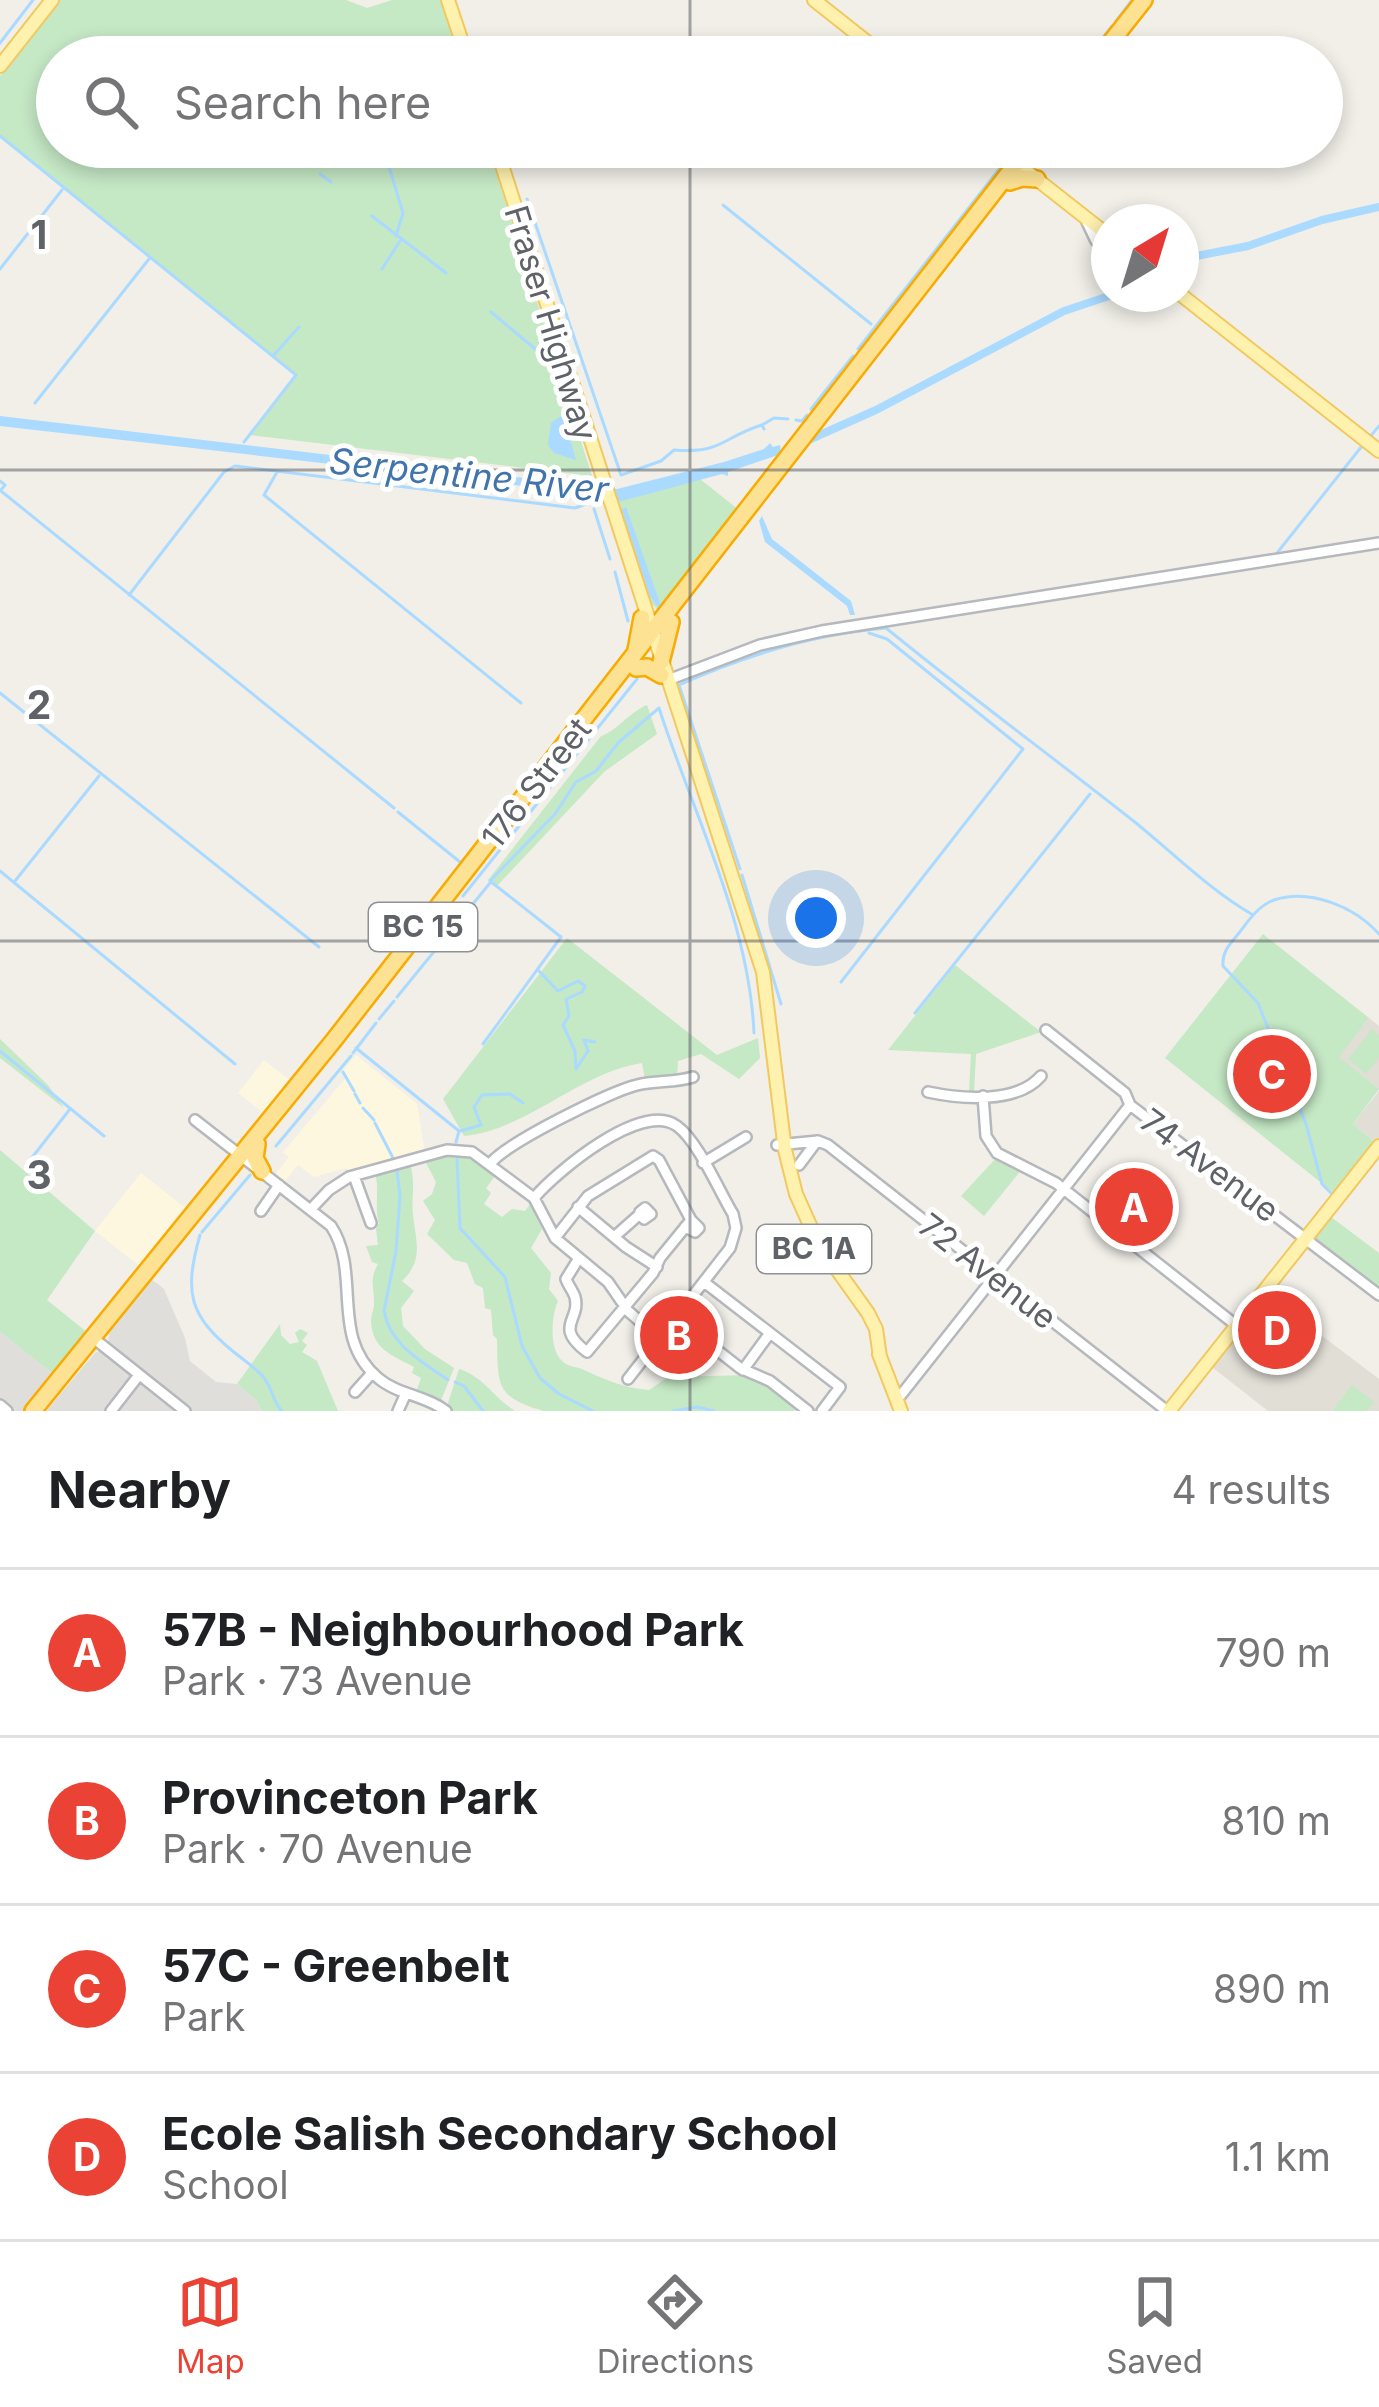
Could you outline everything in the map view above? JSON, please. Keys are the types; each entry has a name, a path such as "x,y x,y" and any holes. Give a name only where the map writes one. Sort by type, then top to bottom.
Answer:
{"highway":[{"path":"1120,36 1148,0"},
{"name":"176 Street","path":"36,1409 255,1142 635,662 656,653 669,617 1016,168"},
{"name":"176 Street","path":"817,424 1017,168"},
{"path":"1010,182 1037,179"},
{"path":"642,613 669,617 647,667 635,662 642,613"},
{"path":"255,1142 255,1158 262,1171"},
{"path":"236,1160 262,1171"}],"main road":[{"path":"0,66 52,0"},
{"path":"448,0 459,36"},
{"path":"814,0 859,36"},
{"name":"Fraser Highway","path":"503,168 642,613 763,972 783,1128 781,1145"},
{"path":"1022,168 1091,222"},
{"path":"1199,309 1379,451"},
{"path":"656,653 683,735"},
{"name":"Fraser Highway","path":"763,972 761,997 788,1193 801,1226 863,1318 901,1411"},
{"path":"1168,1411 1379,1146"}],"street":[{"path":"656,653 748,649 822,631 1379,543"},
{"name":"74 Avenue","path":"1046,1030 1125,1093 1130,1105 1379,1295"},
{"path":"928,1092 982,1096 1017,1091 1041,1076"},
{"path":"486,1160 602,1096 639,1084 693,1077"},
{"path":"982,1096 985,1132 1004,1158 1045,1175 1237,1326"},
{"path":"901,1395 1130,1105"},
{"path":"194,1120 236,1160"},
{"path":"534,1198 563,1167 615,1135 659,1120 681,1130 735,1221 734,1239 726,1254 628,1379"},
{"path":"783,1128 790,1140 804,1142"},
{"path":"703,1163 746,1137"},
{"path":"781,1145 818,1141"},
{"path":"799,1165 818,1141"},
{"name":"72 Avenue","path":"818,1141 1168,1411"},
{"path":"311,1209 334,1186 354,1176 447,1150 464,1150 486,1160 534,1198 555,1238 608,1282 660,1339"},
{"path":"555,1238 588,1196 655,1156 688,1224 587,1352 574,1342 570,1328 575,1298 566,1276 579,1258"},
{"path":"262,1171 331,1226 342,1249 348,1340 372,1373 446,1411"},
{"path":"354,1176 371,1223"},
{"path":"261,1211 280,1185"},
{"path":"578,1207 657,1267"},
{"path":"614,1237 640,1214"},
{"path":"704,1282 840,1388 822,1411"},
{"path":"676,1318 743,1370 770,1382 808,1411"},
{"path":"743,1370 770,1333"},
{"path":"94,1339 185,1411"},
{"path":"355,1392 372,1373"},
{"path":"110,1411 139,1375"},
{"path":"887,1376 902,1384 910,1382"},
{"path":"398,1411 406,1393"},
{"path":"0,1405 7,1411"}],"shaded area":[{"path":"1369,1018 1379,1026 1379,1089 1338,1057"},
{"path":"356,1055 417,1104 425,1153 350,1173 346,1168 314,1177 298,1165 283,1183 274,1176 289,1157 283,1152 345,1079 344,1069"},
{"path":"264,1060 291,1081 265,1114 238,1093"},
{"path":"1379,1091 1379,1142 1378,1144 1353,1124"},
{"path":"141,1173 188,1210 142,1268 95,1231"},
{"path":"151,1279 164,1289 190,1361 216,1382 237,1384 262,1411 190,1411 108,1346 109,1331"},
{"path":"1267,1294 1379,1379 1379,1411 1268,1411 1212,1367"},
{"path":"0,1332 55,1375 24,1411 13,1411 0,1401"},
{"path":"96,1352 105,1352 133,1377 106,1411 46,1411"},
{"path":"143,1382 180,1411 114,1411"}],"green space":[{"path":"59,0 346,0 367,8 392,0 440,0 452,36 36,36 36,165 0,136 0,76"},
{"path":"40,168 495,168 592,476 250,435 296,375"},
{"path":"700,479 739,510 658,610 649,601 615,497"},
{"path":"647,705 657,734 604,772 497,886 488,880 601,736"},
{"path":"1263,934 1369,1018 1339,1057 1379,1089 1353,1124 1375,1142 1334,1193 1165,1058"},
{"path":"567,938 717,1055 758,1038 760,1058 739,1079 701,1054 678,1061 677,1078 645,1079 642,1063 619,1069 510,1123 464,1136 443,1099"},
{"path":"955,965 1041,1032 976,1054 974,1092 969,1092 971,1054 888,1050"},
{"path":"1372,1029 1379,1035 1379,1058 1366,1074 1348,1059"},
{"path":"0,1039 48,1085 64,1108 0,1058"},
{"path":"0,1150 95,1231 47,1300 88,1333 55,1375 0,1332"},
{"path":"455,1155 473,1159 496,1175 486,1188 491,1193 484,1204 502,1217 512,1209 525,1211 530,1204 542,1229 531,1248 551,1273 549,1289 558,1301 554,1344 566,1364 649,1390 668,1377 749,1375 798,1407 794,1411 544,1411 508,1395 500,1379 497,1339 483,1288 475,1284 467,1263 454,1260 427,1234 435,1220 423,1201 436,1182 425,1161"},
{"path":"997,1157 1022,1169 984,1216 961,1196"},
{"path":"410,1164 417,1250 402,1281 414,1291 401,1308 403,1326 425,1349 454,1368 440,1403 430,1394 416,1392 421,1378 412,1373 414,1367 380,1345 372,1331 373,1279 378,1264 372,1262 366,1246 378,1245 375,1173"},
{"path":"1142,1177 1161,1194 1129,1236 1107,1219"},
{"path":"1331,1217 1379,1253 1379,1288 1314,1239"},
{"path":"676,1322 713,1350 675,1355 659,1343"},
{"path":"280,1324 281,1335 290,1344 299,1342 295,1333 300,1329 308,1333 302,1352 317,1361 338,1411 262,1411 237,1384"},
{"path":"459,1369 515,1411 452,1411 444,1406 450,1407"},
{"path":"1352,1385 1374,1402 1367,1411 1332,1411"}],"water":[{"path":"563,415 576,460 554,453 548,445 551,423"},
{"path":"0,416 617,489 724,462 770,443 780,445 781,454 728,472 728,476 618,502 615,496 0,426"},
{"path":"626,507 659,608 631,548 620,510"},
{"path":"762,516 772,539 851,601 855,615 765,542"}],"waterway":[{"path":"0,43 33,0"},
{"path":"1116,21 1132,0"},
{"path":"1104,36 1112,26"},
{"path":"0,136 36,165"},
{"path":"40,168 296,375 244,442"},
{"path":"389,168 403,213 396,236"},
{"path":"858,349 1000,168"},
{"path":"320,174 331,182"},
{"path":"0,269 62,190"},
{"path":"527,199 621,475 661,461 674,450 703,449 762,425 764,429"},
{"path":"723,205 871,324"},
{"name":"Serpentine River","path":"1199,256 1379,207"},
{"path":"372,216 446,273"},
{"path":"382,269 400,241"},
{"path":"35,403 149,259"},
{"name":"Serpentine River","path":"804,442 876,410 1064,311 1091,302"},
{"path":"491,312 546,358"},
{"path":"273,356 299,327"},
{"path":"811,409 853,356"},
{"path":"551,363 561,398"},
{"path":"796,420 807,415"},
{"path":"762,425 774,418 788,419"},
{"path":"1370,437 1379,426"},
{"path":"1277,553 1362,446"},
{"path":"129,595 224,472 235,466 575,508 586,504"},
{"path":"277,472 264,495 521,703"},
{"path":"0,481 5,485 1,490"},
{"path":"1,491 394,808"},
{"path":"594,509 610,559"},
{"path":"615,572 628,621"},
{"path":"740,869 679,685 780,648 886,628 1253,915"},
{"path":"841,982 1023,749 887,639 869,633"},
{"path":"463,896 637,679"},
{"path":"0,693 319,947"},
{"path":"483,1044 561,937 490,881 555,814 576,782 596,771 618,743 659,708 731,908 750,991 754,1033"},
{"path":"15,881 99,776"},
{"path":"915,1013 1090,794"},
{"path":"398,812 460,862"},
{"path":"0,871 235,1064"},
{"path":"742,875 781,1004"},
{"path":"397,997 490,883"},
{"path":"1332,1194 1322,1184 1306,1124 1258,1003 1223,966 1224,956 1259,909 1288,897 1331,902 1379,934"},
{"path":"538,970 558,991 578,981 585,986 566,999 569,1016 563,1025 575,1051 576,1069 588,1051 584,1040 595,1042"},
{"path":"379,1019 394,1001"},
{"path":"353,1053 376,1023"},
{"path":"356,1048 459,1131 456,1142"},
{"path":"0,1051 104,1136"},
{"path":"276,1146 351,1056"},
{"path":"343,1072 354,1091"},
{"path":"355,1094 360,1103"},
{"path":"460,1131 481,1125 474,1107 482,1095 510,1094 523,1103"},
{"path":"363,1108 374,1120"},
{"path":"27,1164 70,1109"},
{"path":"375,1123 393,1158"},
{"path":"457,1158 460,1228 505,1277 522,1346 540,1378 593,1411"},
{"path":"397,1171 396,1251 384,1311 400,1343 448,1380"},
{"path":"202,1232 250,1175"},
{"path":"200,1235 192,1272 199,1314 267,1382 282,1411"},
{"path":"455,1382 464,1386 483,1411"},
{"path":"673,1411 697,1407 714,1411"}],"place":[{"name":"57C - Greenbelt","path":"1272,1074"},
{"name":"57B - Neighbourhood Park","path":"1134,1207"},
{"name":"Ecole Salish Secondary School","path":"1277,1330"},
{"name":"Provinceton Park","path":"679,1335"}]}
